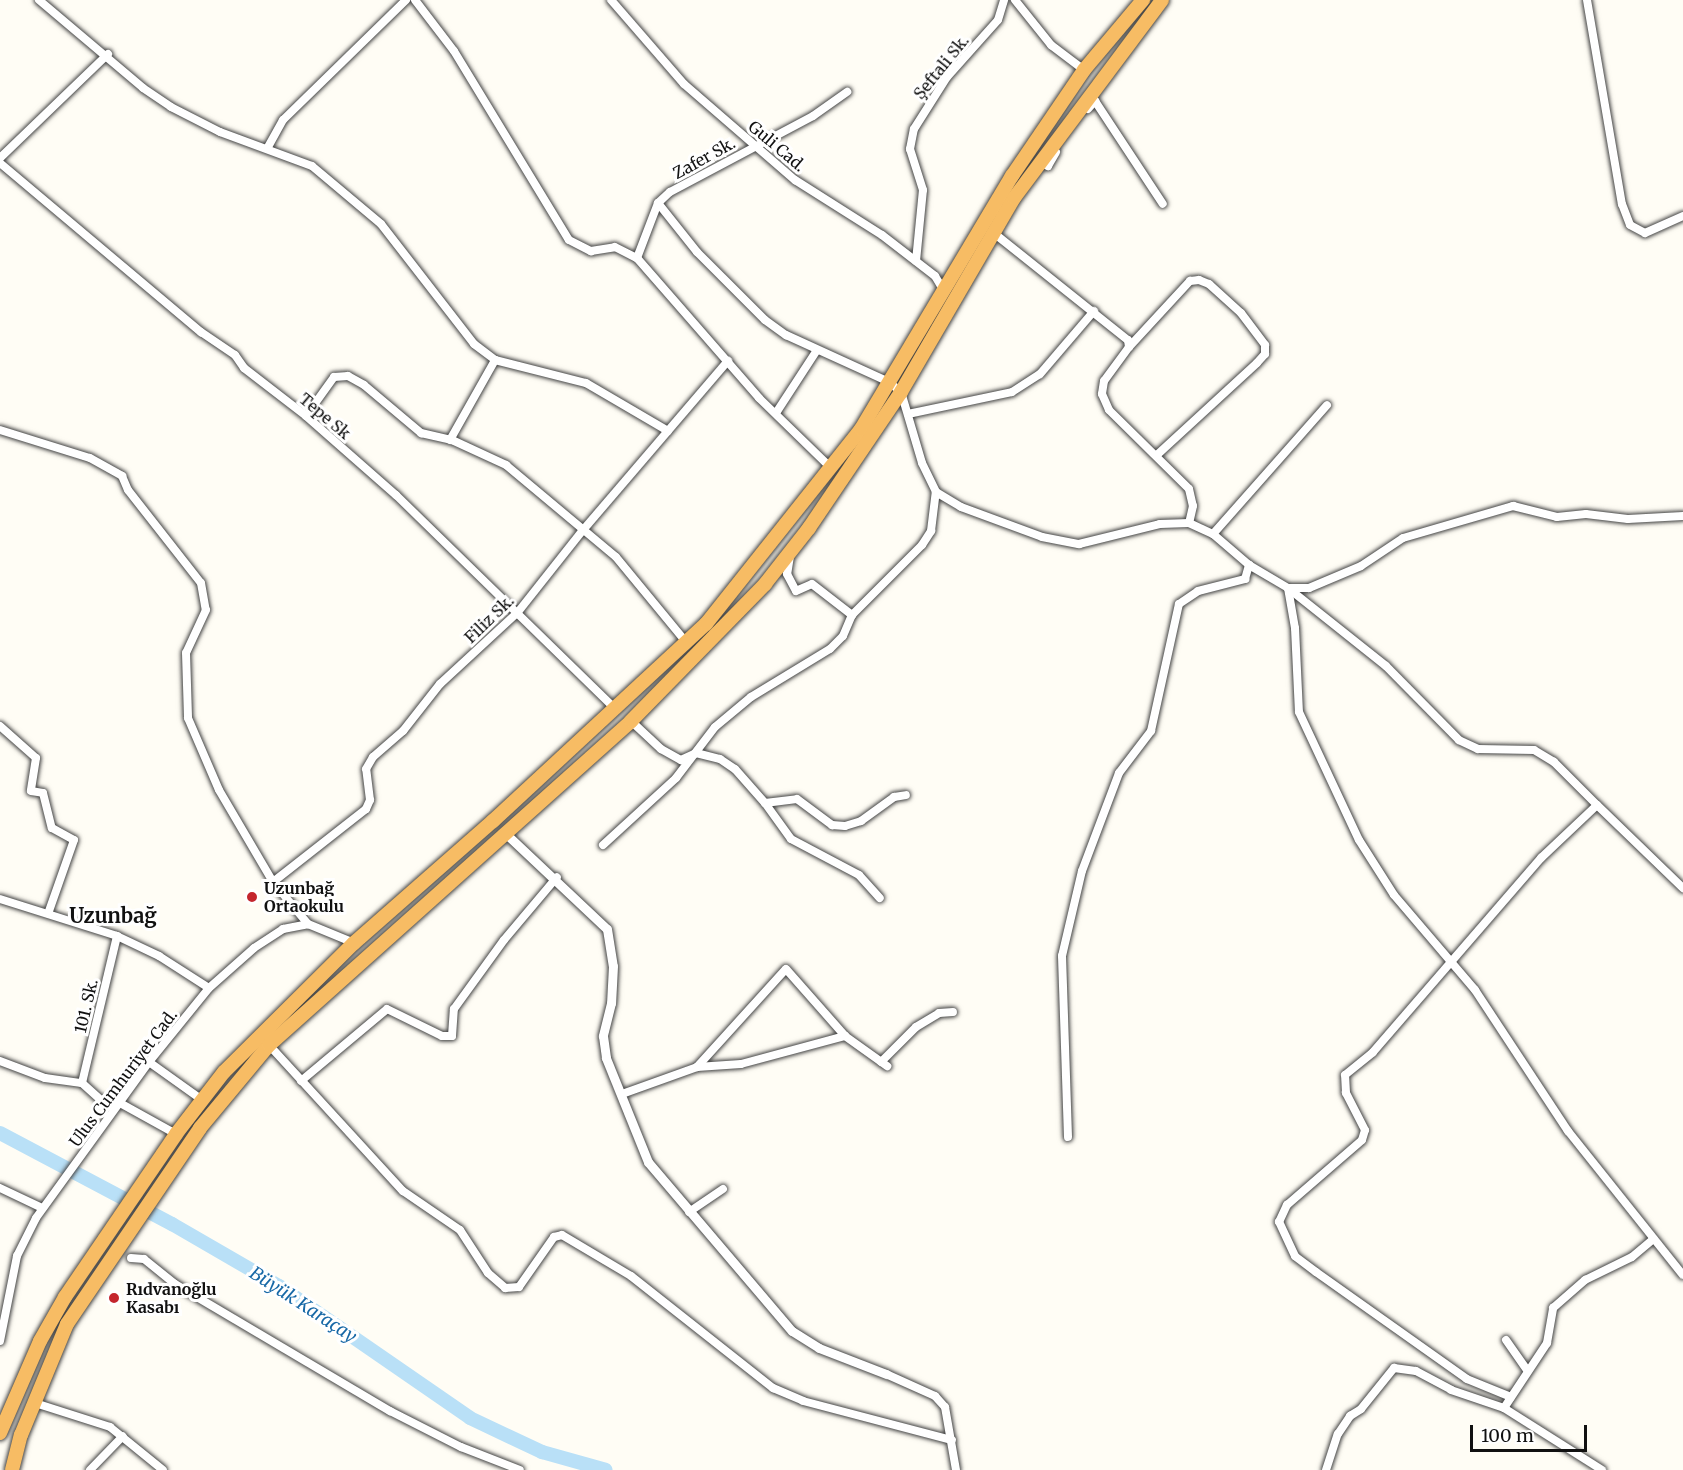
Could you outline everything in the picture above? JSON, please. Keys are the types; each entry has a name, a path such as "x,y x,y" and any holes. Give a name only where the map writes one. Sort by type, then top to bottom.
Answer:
{"highway":[{"path":"0,1432 40,1341 95,1251 202,1100 247,1046 354,943 687,643 831,468 889,382 1012,176 1084,70 1143,0"},
{"path":"12,1470 67,1324 181,1154 269,1045 504,832 631,721 758,591 790,552 901,392 1039,162 1162,0"}],"street":[{"path":"39,0 108,54 143,88 171,107 220,132 268,147 312,166 381,224 474,344 495,360 586,383 668,431"},
{"path":"50,8 57,0"},
{"path":"268,147 283,120 406,0"},
{"path":"415,0 454,51 569,240 591,251 615,247 637,258 776,413 831,468"},
{"name":"Guli Cad.","path":"611,0 684,84 795,180 935,276 944,291"},
{"name":"Şeftali Sk.","path":"916,261 923,190 910,149 914,129 947,77 998,20 1004,0"},
{"path":"1015,0 1051,45 1084,70"},
{"path":"1587,0 1622,204 1630,225 1645,233 1683,216"},
{"path":"0,158 108,54"},
{"name":"Zafer Sk.","path":"658,203 755,145 836,103 847,92"},
{"path":"1039,162 1048,166 1069,130 1095,101 1163,204"},
{"name":"Tepe Sk","path":"0,163 306,416 518,612 615,709"},
{"path":"637,258 658,203"},
{"path":"603,845 676,778 715,727 751,697 830,649 850,626 852,615 922,545 931,531 936,492 922,463 901,392 889,382 817,350 765,320 732,290 670,222 658,203"},
{"path":"995,234 1036,270 1094,311 1128,340 1130,347"},
{"path":"1157,455 1265,354 1264,345 1241,314 1209,284 1198,280 1190,281 1130,347 1104,381 1102,394 1109,410 1189,489 1193,506 1189,523"},
{"path":"908,414 1012,392 1040,374 1094,311"},
{"path":"776,413 817,350"},
{"path":"450,440 495,360"},
{"name":"Filiz Sk.","path":"273,882 366,809 370,800 366,770 372,757 403,731 440,684 518,612 583,530 728,361"},
{"path":"306,416 334,377 348,376 364,385 421,433 450,440 506,465 616,557 687,643"},
{"path":"1213,534 1327,405"},
{"path":"0,430 90,458 122,476 128,490 201,583 206,609 186,653 189,718 219,790 273,882 308,924 354,943"},
{"path":"936,492 961,507 1042,537 1079,544 1160,524 1189,523 1213,534 1249,566 1288,588 1386,666 1459,740 1478,749 1534,750 1554,762 1683,888"},
{"path":"1288,588 1309,588 1350,570 1403,538 1513,506 1557,517 1586,514 1628,519 1683,516"},
{"path":"790,552 787,574 796,591 812,584 852,615"},
{"path":"1068,1137 1062,956 1082,871 1119,773 1151,731 1179,604 1198,591 1245,579 1249,566"},
{"path":"1288,588 1295,628 1299,712 1359,840 1395,895 1452,961 1568,1131 1652,1240 1683,1275"},
{"path":"631,721 662,749 681,760 696,753 720,759 735,769 765,803 791,839 859,875 880,898"},
{"path":"0,726 36,758 31,791 43,793 52,828 74,840 48,914"},
{"path":"765,803 797,798 819,819 846,826 894,797 906,795"},
{"path":"1511,1397 1467,1379 1316,1272 1295,1256 1279,1222 1287,1205 1362,1140 1365,1130 1346,1093 1345,1075 1373,1052 1541,858 1597,805"},
{"path":"504,832 557,878 607,929 610,938 611,1004 603,1036 606,1058 648,1162 792,1331 819,1348 935,1395 950,1419 956,1470"},
{"path":"301,1081 387,1009 442,1036 452,1036 454,1009 504,940 557,878"},
{"path":"0,899 117,936 159,956 209,988"},
{"name":"Ulus Cumhuriyet Cad.","path":"0,1341 17,1256 42,1208 149,1062 209,988 254,948 283,929 308,924"},
{"name":"101. Sk.","path":"82,1083 117,936"},
{"path":"697,1066 786,969 844,1036 884,1064 916,1027 939,1013 953,1012"},
{"path":"621,1094 697,1066 741,1064 844,1036"},
{"path":"269,1045 403,1191 460,1230 488,1273 505,1288 519,1287 554,1237 562,1235 631,1276 773,1388 803,1401 952,1440"},
{"path":"0,1061 45,1078 82,1083 101,1100 120,1103 176,1134"},
{"path":"149,1062 202,1100"},
{"path":"0,1188 42,1208"},
{"path":"689,1212 723,1189"},
{"path":"1504,1408 1547,1343 1553,1308 1585,1280 1632,1257 1652,1240"},
{"path":"131,1258 144,1259 175,1284 390,1411 461,1447 520,1470"},
{"path":"1506,1340 1528,1371"},
{"path":"1326,1470 1338,1434 1394,1368 1416,1371 1451,1390 1504,1408 1602,1470"},
{"path":"35,1404 110,1427 163,1470"},
{"path":"90,1470 123,1436"}],"waterway":[{"name":"Büyük Karaçay","path":"0,1133 172,1224 279,1286 470,1418 542,1452 606,1470"}],"place":[{"name":"Uzunbağ Ortaokulu","path":"252,897"},
{"name":"Rıdvanoğlu Kasabı","path":"114,1298"}],"district":[{"name":"Uzunbağ","path":"113,915"}]}
